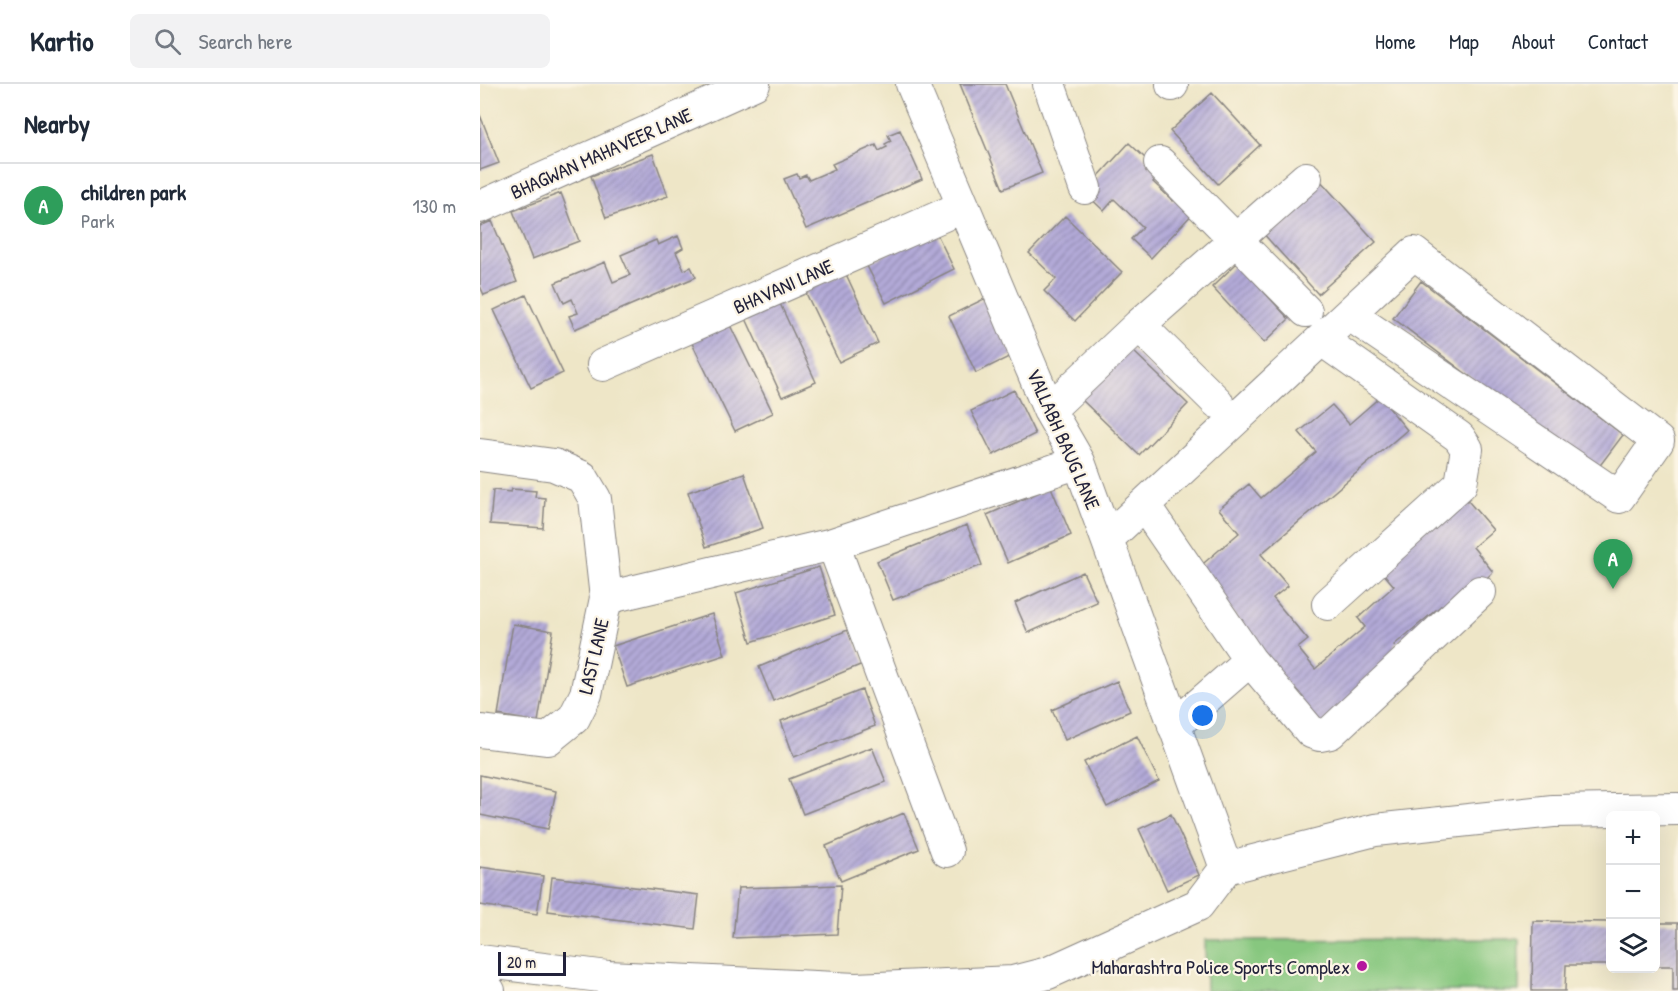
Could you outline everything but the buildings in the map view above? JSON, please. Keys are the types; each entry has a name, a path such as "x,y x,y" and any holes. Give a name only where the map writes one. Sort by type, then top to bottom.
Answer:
{"street":[{"name":"BHAGWAN MAHAVEER LANE","path":"480,207 754,84"},
{"name":"VALLABH BAUG LANE","path":"912,84 1049,410 1079,462 1226,868"},
{"path":"1049,84 1085,188"},
{"path":"1160,163 1306,311"},
{"path":"1049,410 1235,239 1306,178"},
{"name":"BHAVANI LANE","path":"603,365 962,207"},
{"path":"1107,539 1414,254 1658,441 1619,497 1350,315"},
{"path":"1139,326 1217,402"},
{"path":"1322,340 1459,437 1467,448 1461,484 1328,604"},
{"name":"LAST LANE","path":"480,454 554,465 582,477 596,499 606,598 586,694 574,718 548,739 480,731"},
{"path":"606,598 833,544 1079,462"},
{"path":"1144,505 1250,660 1311,732 1320,735 1330,733 1480,591"},
{"path":"833,544 947,851"},
{"path":"1174,726 1250,660"},
{"path":"480,961 608,984 797,988 1011,987 1048,973 1198,905 1226,868 1375,830 1553,811 1678,809"},
{"path":"480,990 489,991"}],"green space":[{"name":"Maharashtra Police Sports Complex","path":"1519,939 1519,991 1206,991 1205,940"}],"place":[{"name":"children park","path":"1613,589"},
{"name":"Maharashtra Police Sports Complex","path":"1362,966"}]}
